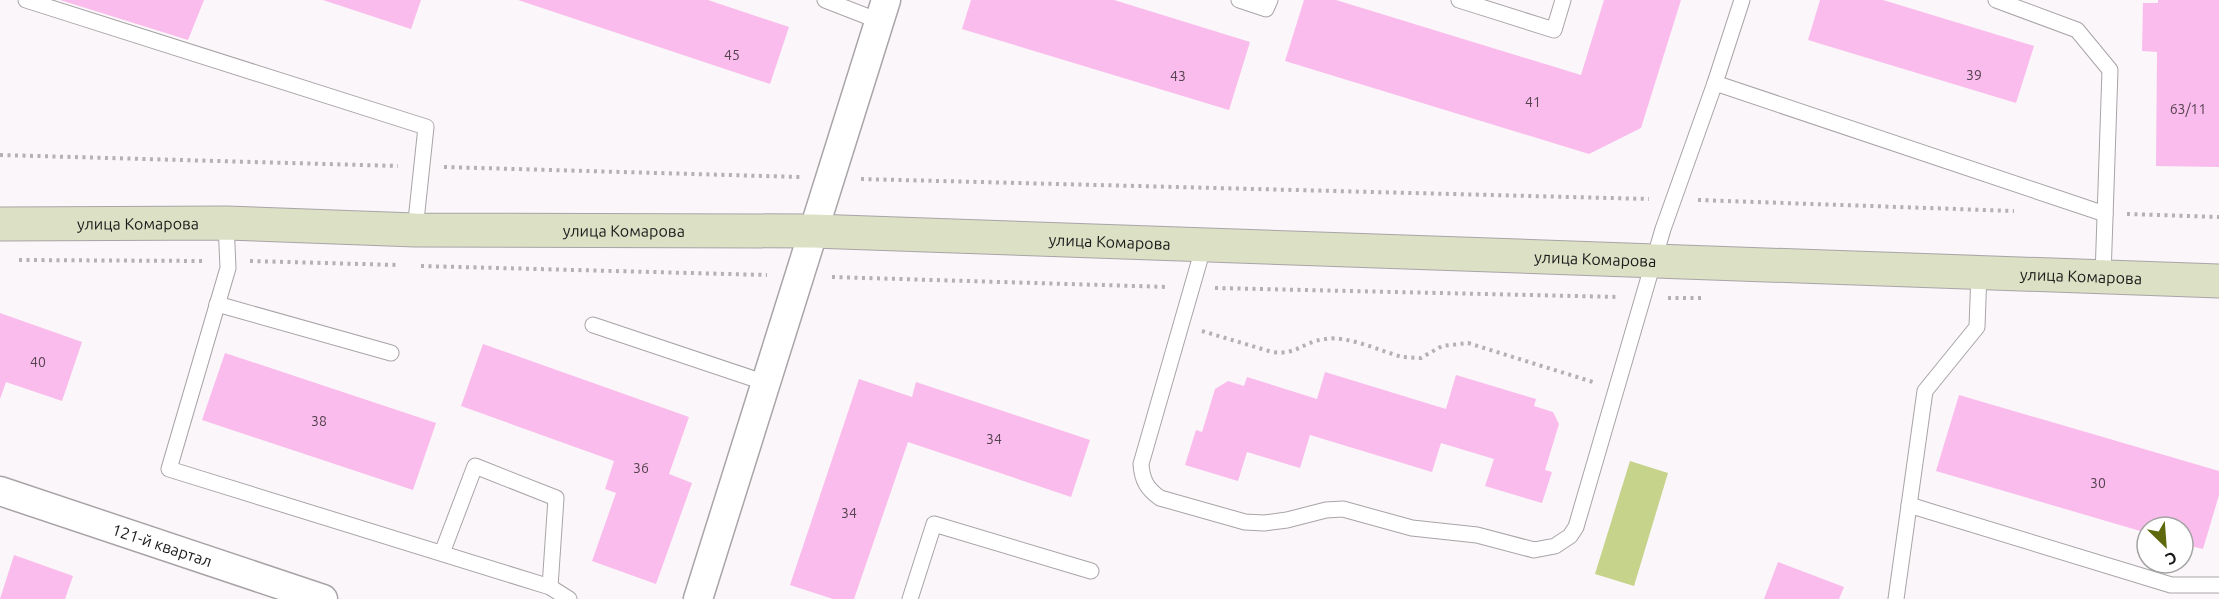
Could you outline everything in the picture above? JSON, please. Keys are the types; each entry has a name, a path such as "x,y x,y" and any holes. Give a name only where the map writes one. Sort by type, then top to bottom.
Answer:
{"street":[{"path":"698,599 882,10"},
{"name":"улица Комарова","path":"0,224 226,223 415,230 813,231 2219,280"},
{"name":"121-й квартал","path":"0,491 323,599"}],"lane":[{"path":"26,0 426,127 415,230"},
{"path":"825,0 882,10"},
{"path":"1239,0 1266,9 1270,0"},
{"path":"1459,0 1554,30 1563,0"},
{"path":"1204,245 1141,464 1142,476 1152,492 1160,498 1245,522 1275,522 1326,510 1343,509 1412,528 1464,533 1525,549 1547,549 1555,546 1570,536 1576,527 1673,200 1742,0"},
{"path":"1996,0 2077,30 2110,70 2103,276"},
{"path":"1715,83 2105,214"},
{"path":"226,223 228,268 169,469 550,587 569,599"},
{"path":"1896,599 1925,391 1977,327 1979,272"},
{"path":"217,303 391,352"},
{"path":"593,325 766,383"},
{"path":"442,553 475,466 556,498 550,587"},
{"path":"1909,505 2171,585 2219,585"},
{"path":"910,599 934,524 1091,571"}],"path":[{"path":"0,154 2024,211"},
{"path":"2105,214 2219,218"},
{"path":"12,260 406,265"},
{"path":"418,266 1714,299"},
{"path":"1181,324 1272,352 1284,353 1293,352 1311,342 1326,338 1342,339 1412,359 1429,354 1442,346 1468,343 1617,389"}],"green space":[{"path":"1630,461 1668,473 1634,586 1595,574"}],"building":[{"path":"60,0 204,0 188,40"},
{"path":"323,0 421,0 411,29"},
{"path":"518,0 708,0 789,27 770,84"},
{"path":"971,0 1114,0 1250,42 1229,110 962,29"},
{"path":"1304,0 1336,0 1581,75 1604,0 1681,0 1641,128 1589,154 1285,61"},
{"path":"1820,0 1883,0 2034,46 2016,103 1808,40"},
{"path":"2158,0 2219,0 2219,167 2156,166 2157,52 2142,51 2143,3 2158,3"},
{"path":"0,313 82,342 62,401 6,382 0,399"},
{"path":"483,344 689,417 669,474 692,483 656,584 592,561 616,493 605,489 614,461 461,406"},
{"path":"225,353 436,423 413,490 202,420"},
{"path":"1325,372 1446,409 1456,375 1536,399 1534,406 1553,412 1559,424 1545,470 1552,472 1542,503 1485,486 1494,459 1441,443 1432,472 1310,435 1300,468 1247,452 1238,481 1185,465 1196,430 1202,432 1215,389 1228,381 1244,386 1247,377 1317,399"},
{"path":"859,379 912,397 916,382 1090,440 1071,497 908,442 854,599 833,599 790,585"},
{"path":"1959,395 2219,471 2219,495 2203,549 2195,547 2195,515 2135,515 2135,529 1936,471"},
{"path":"14,555 73,576 65,599 0,599"},
{"path":"1778,562 1844,587 1839,599 1764,599"}]}
